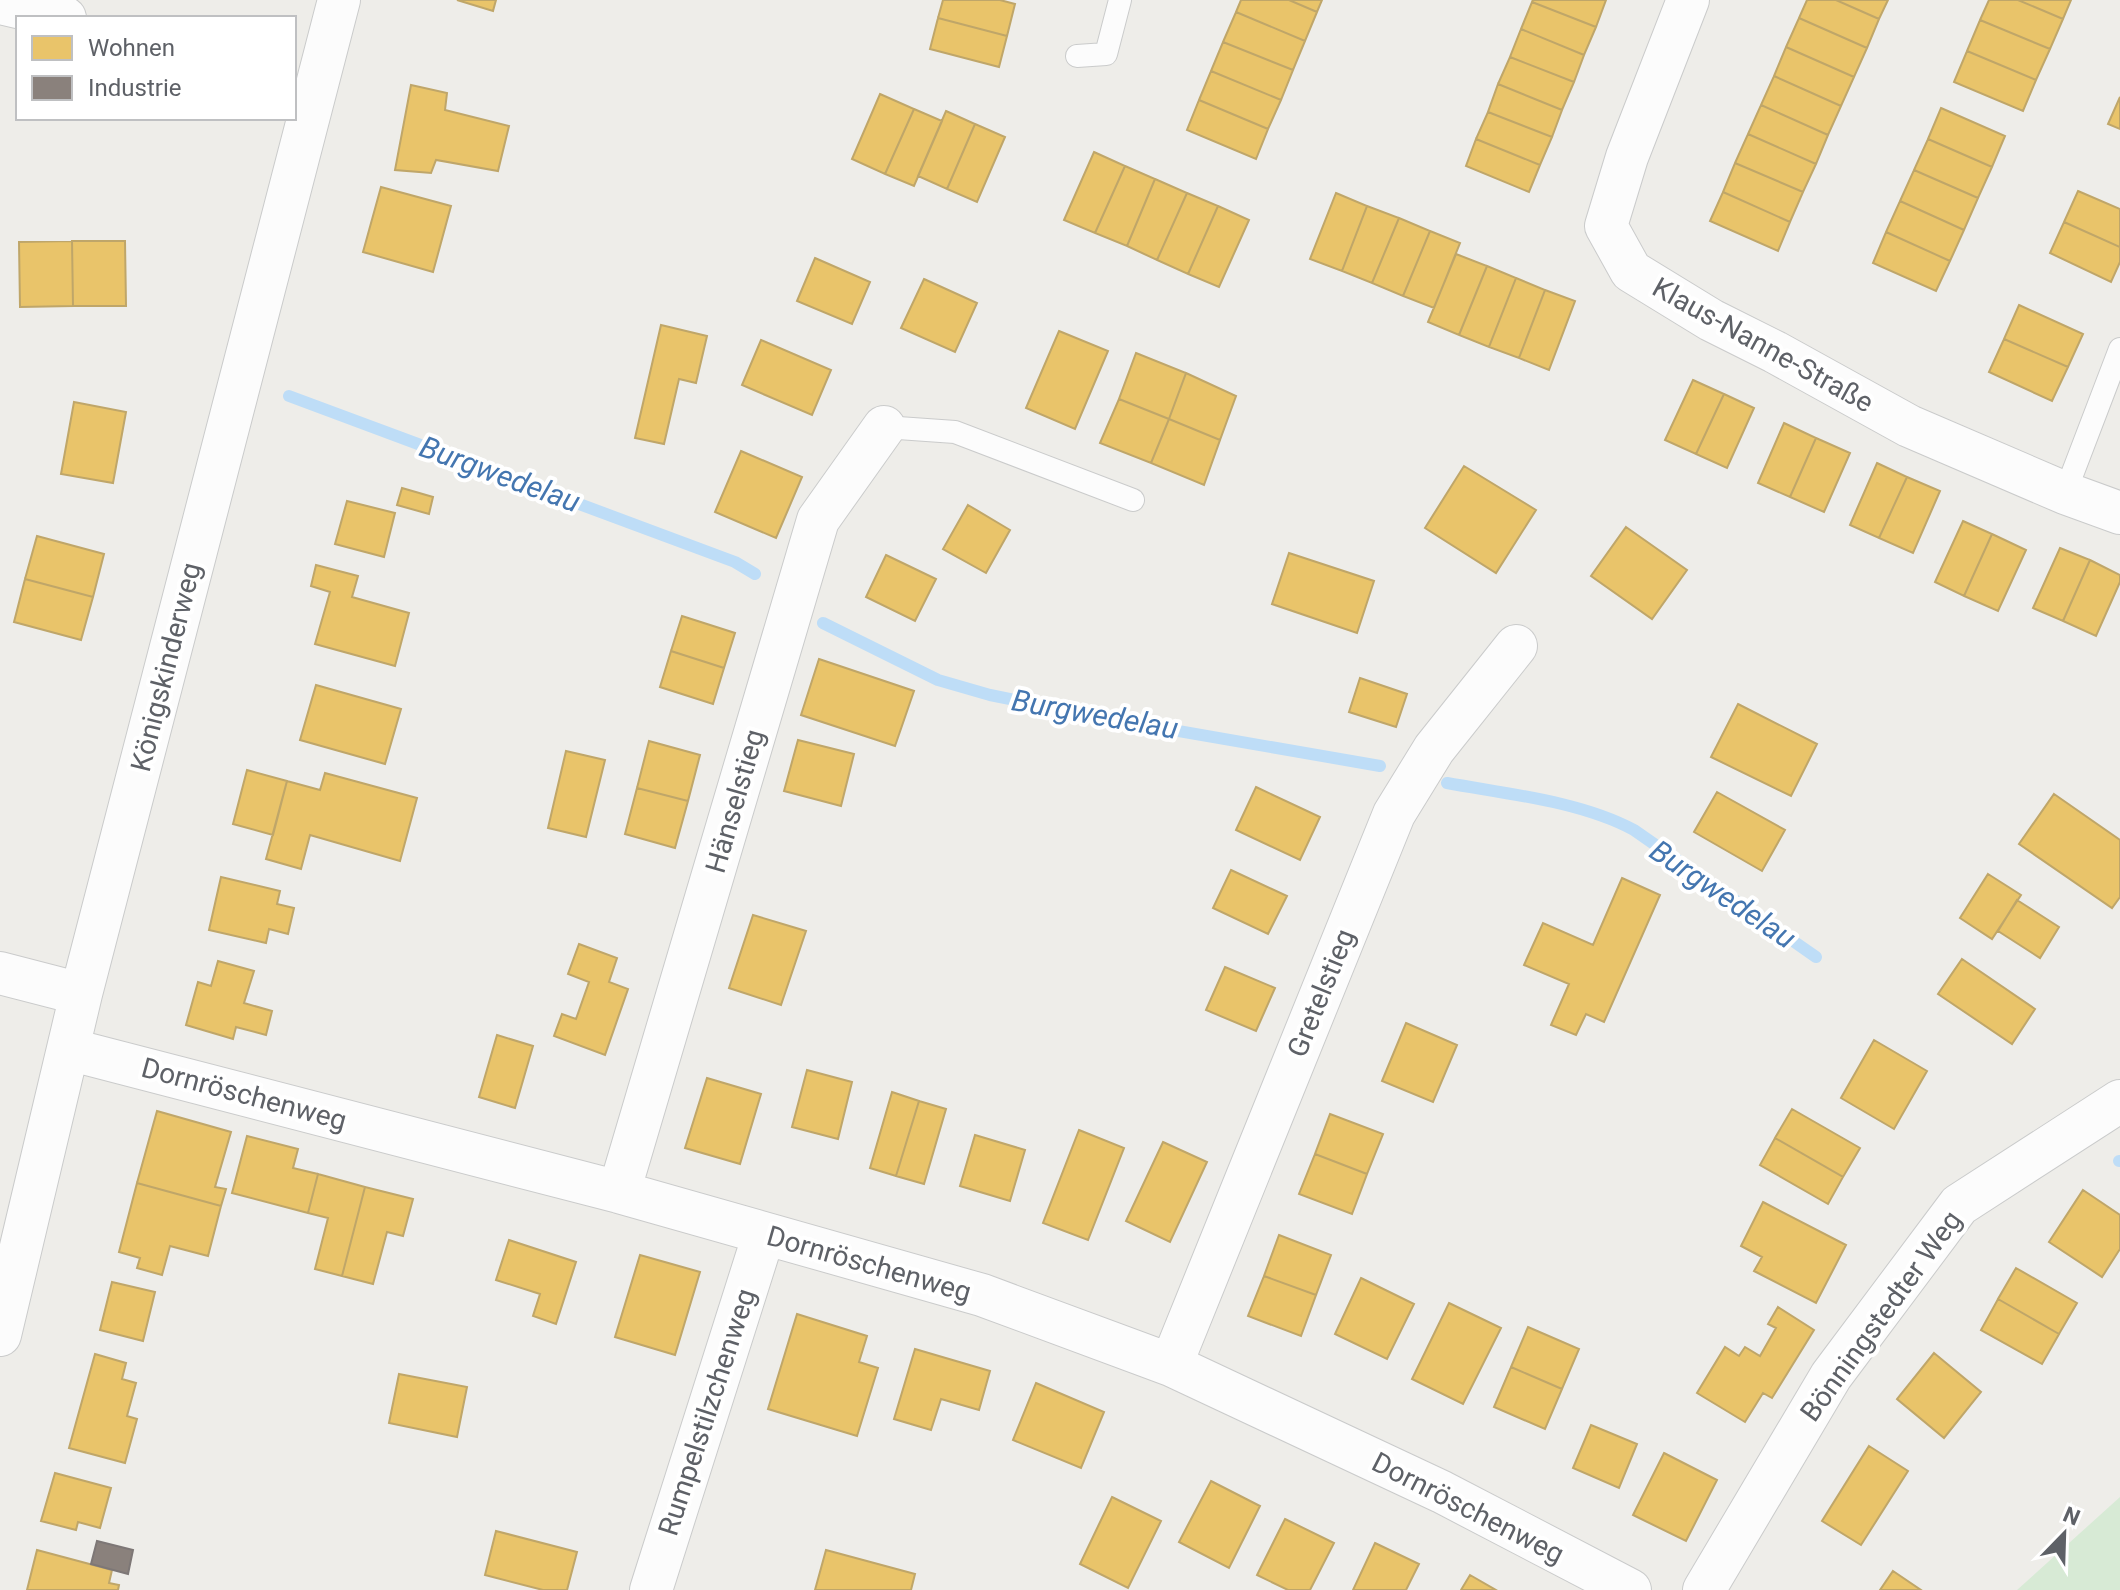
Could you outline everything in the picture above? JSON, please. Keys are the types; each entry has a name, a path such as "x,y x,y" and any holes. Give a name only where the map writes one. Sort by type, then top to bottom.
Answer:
{"street":[{"name":"Königskinderweg","path":"296,114 306,73 339,0"},
{"name":"Klaus-Nanne-Straße","path":"1688,0 1627,157 1606,226 1631,271 1711,320 1909,426 2065,493 2120,513"},
{"path":"0,3 56,16"},
{"name":"Königskinderweg","path":"0,1335 295,120"},
{"name":"Hänselstieg","path":"619,1192 818,520 884,427"},
{"name":"Gretelstieg","path":"1171,1365 1394,814 1434,749 1516,646"},
{"path":"0,973 81,994"},
{"name":"Dornröschenweg","path":"68,1049 619,1192 982,1295 1171,1365 1442,1492 1630,1590"},
{"name":"Bönningstedter Weg","path":"1704,1590 1831,1376 1959,1205 2120,1101"},
{"name":"Rumpelstilzchenweg","path":"651,1590 764,1234"}],"lane":[{"path":"1077,56 1106,54 1120,0"},
{"path":"2065,493 2120,349"},
{"path":"884,427 955,432 1133,500"}],"green space":[{"path":"2120,1497 2120,1590 2017,1590"}],"building: Wohnen":[{"path":"457,0 496,0 493,11"},
{"path":"943,0 1000,0 1015,4 1007,36 938,18"},
{"path":"1241,0 1289,0 1317,12 1305,41 1236,12"},
{"path":"1289,0 1322,0 1317,12"},
{"path":"1533,0 1606,0 1596,27"},
{"path":"1807,0 1836,0 1879,19 1867,48 1799,18"},
{"path":"1836,0 1888,0 1879,19"},
{"path":"1989,0 2018,0 2063,19 2050,49 1980,20"},
{"path":"2018,0 2071,0 2063,19"},
{"path":"1532,2 1596,27 1584,55 1521,29"},
{"path":"1236,12 1305,41 1293,70 1223,42"},
{"path":"938,18 1007,36 999,67 930,49"},
{"path":"1799,18 1867,48 1854,77 1786,47"},
{"path":"1980,20 2050,49 2036,80 1967,51"},
{"path":"1521,29 1584,55 1574,82 1510,57"},
{"path":"1223,42 1293,70 1281,100 1211,71"},
{"path":"1786,47 1854,77 1841,106 1774,76"},
{"path":"1967,51 2036,80 2023,111 1954,82"},
{"path":"1510,57 1574,82 1562,110 1498,84"},
{"path":"1211,71 1281,100 1268,129 1199,100"},
{"path":"1774,76 1841,106 1828,135 1761,105"},
{"path":"1498,84 1562,110 1552,137 1488,112"},
{"path":"411,85 447,93 445,110 509,126 498,171 436,160 431,173 395,170"},
{"path":"880,94 914,109 885,174 852,159"},
{"path":"2120,97 2120,129 2108,124"},
{"path":"1199,100 1268,129 1256,159 1187,130"},
{"path":"1761,105 1828,135 1816,164 1748,134"},
{"path":"1941,108 2005,136 1992,167 1928,139"},
{"path":"914,109 942,121 914,186 885,174"},
{"path":"946,111 975,124 947,189 918,176"},
{"path":"1488,112 1552,137 1540,165 1476,139"},
{"path":"975,124 1005,137 977,202 947,189"},
{"path":"1748,134 1816,164 1803,192 1735,163"},
{"path":"1476,139 1540,165 1529,192 1466,166"},
{"path":"1928,139 1992,167 1978,198 1914,170"},
{"path":"1094,152 1125,166 1095,233 1064,220"},
{"path":"1735,163 1803,192 1790,222 1723,192"},
{"path":"1125,166 1155,179 1127,246 1095,233"},
{"path":"1914,170 1978,198 1964,230 1900,201"},
{"path":"1155,179 1187,193 1157,260 1127,246"},
{"path":"381,187 451,206 433,272 363,252"},
{"path":"2078,191 2120,209 2120,247 2064,222"},
{"path":"1723,192 1790,222 1778,251 1710,221"},
{"path":"1187,193 1218,206 1188,274 1157,260"},
{"path":"1336,193 1367,206 1342,271 1310,259"},
{"path":"1900,201 1964,230 1950,261 1886,232"},
{"path":"1218,206 1249,220 1219,287 1188,274"},
{"path":"1367,206 1399,218 1372,283 1342,271"},
{"path":"1399,218 1430,231 1403,296 1372,283"},
{"path":"2064,222 2120,247 2120,262 2111,282 2050,253"},
{"path":"1430,231 1460,243 1434,308 1403,296"},
{"path":"1886,232 1950,261 1936,291 1873,263"},
{"path":"72,241 73,306 20,307 19,242"},
{"path":"72,241 125,241 126,306 73,306"},
{"path":"1456,254 1487,266 1459,335 1428,322"},
{"path":"815,258 870,282 852,324 797,301"},
{"path":"1487,266 1516,278 1489,347 1459,335"},
{"path":"1516,278 1545,290 1519,358 1489,347"},
{"path":"924,279 977,303 955,352 901,328"},
{"path":"1545,290 1575,301 1549,370 1519,358"},
{"path":"2019,305 2083,334 2068,367 2004,339"},
{"path":"661,325 707,336 696,383 679,379 664,444 635,438"},
{"path":"1059,331 1108,351 1075,429 1026,408"},
{"path":"2004,339 2068,367 2052,401 1989,372"},
{"path":"761,340 831,370 812,415 742,385"},
{"path":"1136,353 1186,373 1169,419 1119,399"},
{"path":"1186,373 1236,396 1220,440 1169,419"},
{"path":"1693,380 1724,394 1696,454 1665,440"},
{"path":"1724,394 1754,408 1727,468 1696,454"},
{"path":"1119,399 1169,419 1151,463 1100,443"},
{"path":"74,402 126,412 113,483 61,474"},
{"path":"1169,419 1220,440 1204,485 1151,463"},
{"path":"1784,423 1816,438 1790,497 1758,483"},
{"path":"1816,438 1850,453 1824,512 1790,497"},
{"path":"741,451 802,477 776,538 715,512"},
{"path":"1877,463 1907,477 1879,538 1850,525"},
{"path":"1464,466 1536,510 1496,573 1425,528"},
{"path":"1907,477 1940,491 1913,553 1879,538"},
{"path":"402,488 433,497 429,514 397,505"},
{"path":"347,501 395,513 384,557 335,544"},
{"path":"968,505 1010,530 986,573 943,549"},
{"path":"1963,521 1992,534 1964,596 1935,582"},
{"path":"1626,527 1687,570 1652,619 1591,576"},
{"path":"1992,534 2026,550 1998,611 1964,596"},
{"path":"37,536 104,554 93,597 25,579"},
{"path":"2060,548 2090,560 2063,621 2033,608"},
{"path":"1289,553 1374,581 1357,633 1272,604"},
{"path":"886,555 936,579 915,621 866,597"},
{"path":"2090,560 2120,575 2120,582 2096,636 2063,621"},
{"path":"316,565 358,576 352,597 409,613 395,666 315,644 330,592 311,586"},
{"path":"25,579 93,597 81,640 14,622"},
{"path":"682,616 735,633 724,668 671,651"},
{"path":"671,651 724,668 713,704 660,687"},
{"path":"819,659 914,691 895,746 801,715"},
{"path":"1360,678 1407,694 1396,727 1349,712"},
{"path":"316,685 401,709 385,764 300,740"},
{"path":"1738,704 1817,744 1791,796 1711,757"},
{"path":"798,740 854,754 841,806 784,791"},
{"path":"649,741 700,755 688,801 637,788"},
{"path":"566,751 605,760 586,837 548,828"},
{"path":"247,770 287,781 273,835 233,824"},
{"path":"325,773 417,798 400,861 310,835 301,869 266,859 287,781 320,790"},
{"path":"1256,787 1320,817 1300,860 1236,830"},
{"path":"637,788 688,801 675,848 625,834"},
{"path":"1717,792 1785,830 1762,871 1694,832"},
{"path":"2054,794 2120,840 2120,897 2112,908 2019,844"},
{"path":"1231,870 1287,896 1268,934 1213,908"},
{"path":"1988,874 2021,895 1992,939 1960,918"},
{"path":"221,877 280,891 277,904 294,908 288,934 269,929 266,943 209,930"},
{"path":"1622,878 1660,895 1604,1022 1586,1014 1576,1035 1551,1025 1569,984 1524,965 1543,923 1593,945"},
{"path":"2017,900 2059,927 2040,958 1998,931"},
{"path":"753,915 806,931 781,1005 729,988"},
{"path":"579,944 617,958 609,982 628,989 605,1055 554,1036 562,1014 576,1019 589,982 568,974"},
{"path":"1962,959 2035,1009 2012,1044 1938,994"},
{"path":"218,961 254,971 244,1003 272,1011 266,1035 236,1027 233,1039 186,1025 198,982 211,986"},
{"path":"1225,967 1275,988 1256,1031 1206,1010"},
{"path":"1406,1023 1457,1045 1433,1102 1382,1081"},
{"path":"497,1035 533,1046 515,1108 479,1097"},
{"path":"1874,1040 1927,1071 1894,1129 1841,1098"},
{"path":"807,1070 852,1082 838,1139 792,1127"},
{"path":"707,1078 761,1094 740,1164 685,1148"},
{"path":"892,1092 919,1101 896,1176 870,1168"},
{"path":"919,1101 946,1109 924,1184 896,1176"},
{"path":"1792,1109 1860,1148 1843,1177 1775,1138"},
{"path":"157,1111 231,1132 215,1187 226,1189 221,1206 137,1183"},
{"path":"1330,1114 1383,1134 1367,1174 1315,1154"},
{"path":"1079,1130 1124,1148 1088,1240 1043,1223"},
{"path":"975,1135 1025,1150 1010,1201 960,1186"},
{"path":"247,1136 298,1149 293,1168 318,1174 308,1213 232,1193"},
{"path":"1775,1138 1843,1177 1828,1204 1760,1165"},
{"path":"1163,1142 1207,1162 1170,1242 1126,1221"},
{"path":"1315,1154 1367,1174 1352,1214 1299,1194"},
{"path":"318,1174 365,1187 342,1276 315,1269 328,1218 308,1213"},
{"path":"137,1183 221,1206 208,1256 170,1246 162,1275 137,1268 140,1258 119,1252"},
{"path":"365,1187 413,1199 403,1236 387,1232 373,1284 342,1276"},
{"path":"2083,1190 2120,1215 2120,1249 2102,1277 2049,1242"},
{"path":"1763,1202 1846,1245 1816,1303 1754,1271 1762,1257 1741,1246"},
{"path":"1279,1235 1331,1255 1316,1295 1264,1276"},
{"path":"509,1240 576,1262 556,1324 533,1316 540,1294 496,1280"},
{"path":"640,1255 700,1272 675,1355 615,1337"},
{"path":"2016,1268 2077,1303 2059,1334 1998,1299"},
{"path":"1264,1276 1316,1295 1301,1336 1248,1316"},
{"path":"1361,1278 1414,1304 1387,1359 1335,1334"},
{"path":"112,1282 155,1292 143,1341 100,1330"},
{"path":"1998,1299 2059,1334 2042,1364 1981,1330"},
{"path":"1449,1303 1501,1328 1463,1404 1412,1379"},
{"path":"1778,1307 1814,1330 1772,1398 1763,1393 1745,1422 1697,1393 1725,1347 1739,1356 1745,1347 1760,1356 1776,1328 1768,1324"},
{"path":"797,1314 867,1336 859,1362 878,1368 857,1436 768,1409"},
{"path":"1528,1327 1579,1349 1562,1389 1511,1367"},
{"path":"915,1349 990,1371 979,1410 941,1399 931,1430 894,1419"},
{"path":"1934,1353 1981,1392 1944,1438 1897,1399"},
{"path":"95,1354 126,1363 122,1379 136,1383 127,1416 137,1419 125,1463 69,1448"},
{"path":"1511,1367 1562,1389 1545,1429 1494,1407"},
{"path":"399,1374 467,1387 457,1437 389,1423"},
{"path":"1036,1383 1104,1412 1081,1468 1013,1440"},
{"path":"1591,1425 1637,1444 1619,1488 1573,1468"},
{"path":"1869,1446 1908,1471 1861,1545 1822,1521"},
{"path":"1664,1453 1717,1480 1686,1541 1633,1515"},
{"path":"55,1473 111,1488 100,1528 78,1522 76,1530 41,1521"},
{"path":"1211,1481 1260,1506 1229,1568 1179,1542"},
{"path":"1112,1497 1161,1521 1128,1588 1080,1564"},
{"path":"1285,1519 1334,1543 1310,1590 1288,1590 1257,1575"},
{"path":"496,1531 577,1552 567,1590 543,1590 485,1575"},
{"path":"1375,1543 1419,1564 1406,1590 1353,1590"},
{"path":"37,1550 112,1570 109,1583 119,1585 118,1590 27,1590"},
{"path":"826,1550 915,1574 911,1590 815,1590"},
{"path":"1893,1571 1921,1590 1880,1590"},
{"path":"1470,1575 1496,1590 1461,1590"}],"building: Industrie":[{"path":"97,1541 133,1550 128,1574 91,1564"}],"waterway":[{"name":"Burgwedelau","path":"289,396 735,562 755,574"},
{"name":"Burgwedelau","path":"823,623 938,680 990,695 1380,766"},
{"name":"Burgwedelau","path":"1447,783 1567,805 1613,820 1634,830 1816,957"}]}
